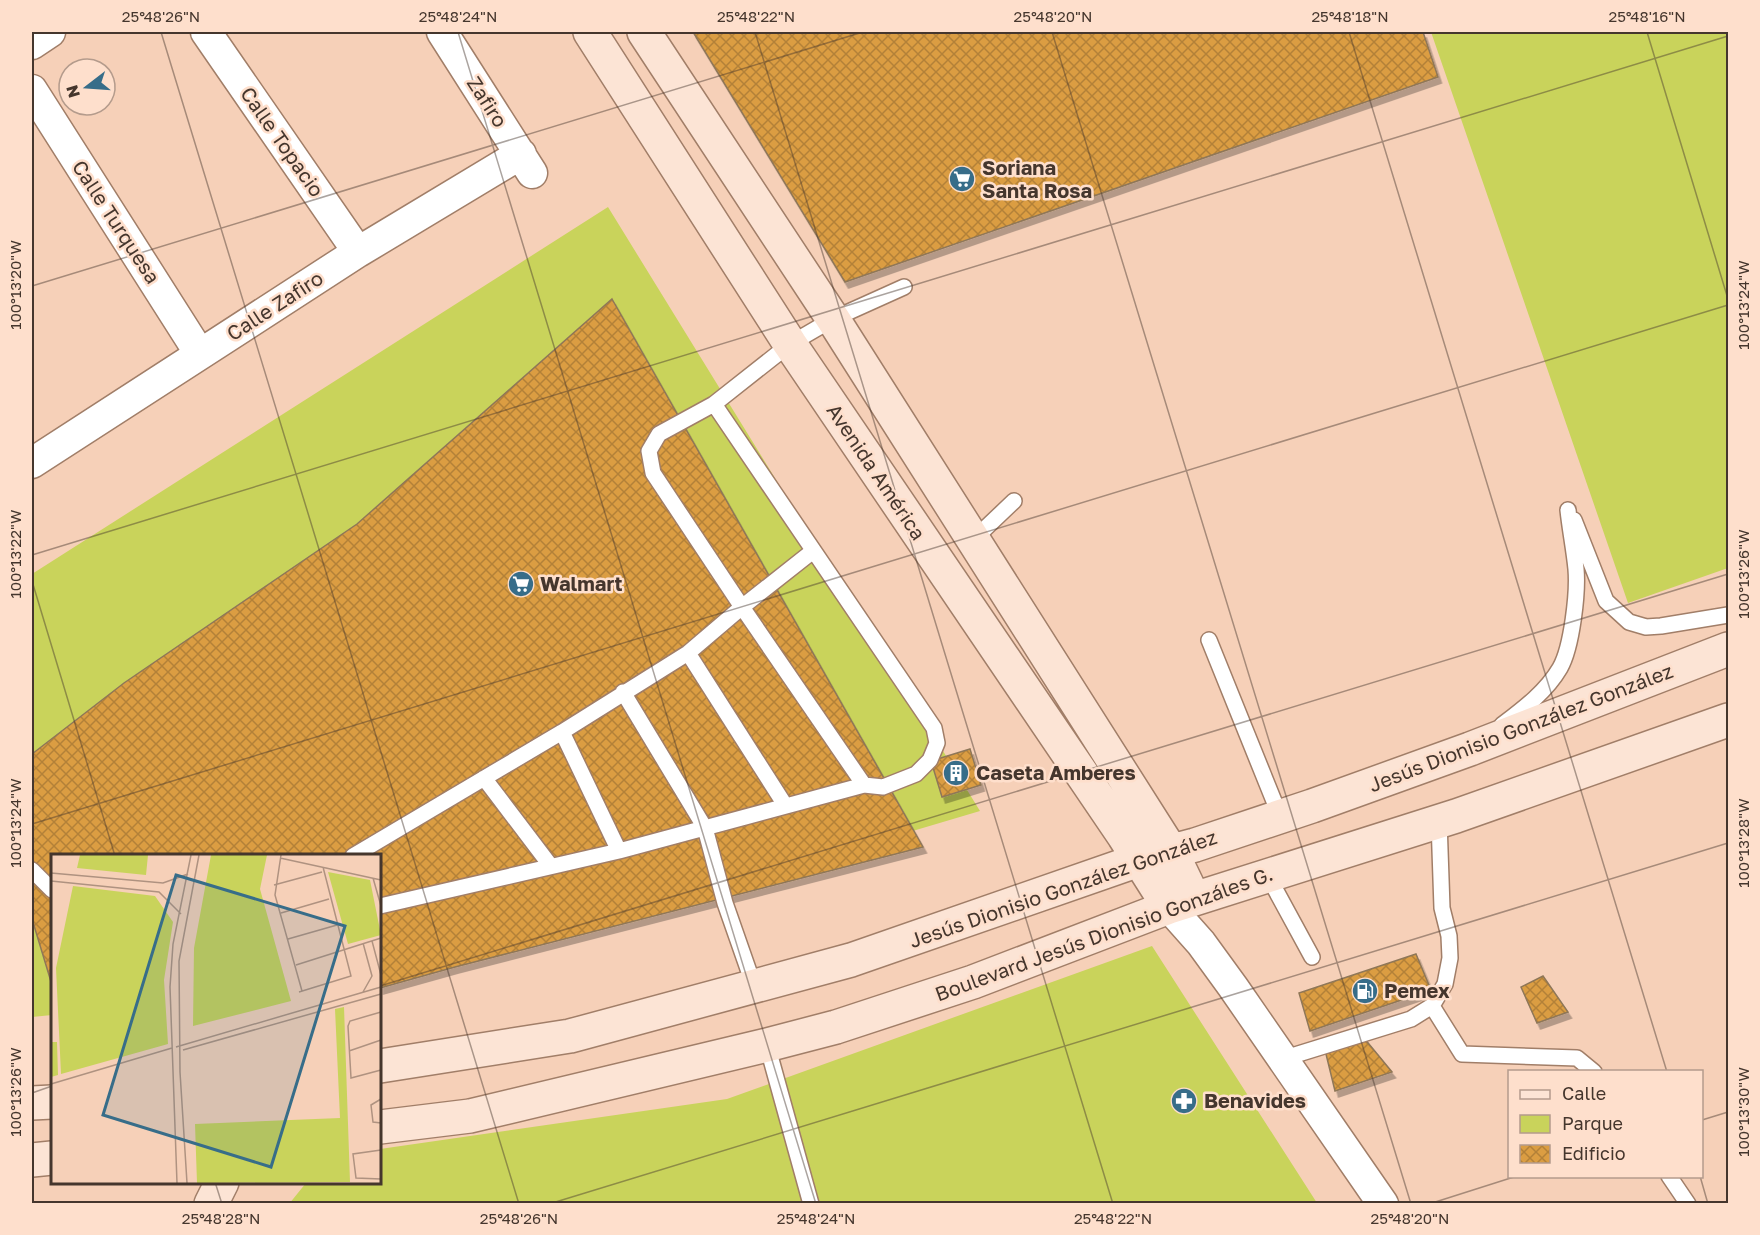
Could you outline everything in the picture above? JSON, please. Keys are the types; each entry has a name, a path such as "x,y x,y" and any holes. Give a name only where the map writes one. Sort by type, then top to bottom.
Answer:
{"main road":[{"name":"Avenida América","path":"590,32 790,344 1139,860 1182,903"},
{"path":"645,32 833,319 1171,851 1182,903"},
{"name":"Jesús Dionisio González González","path":"381,1066 570,1036 851,960 1139,860 1280,816 1470,749 1728,649"},
{"name":"Boulevard Jesús Dionisio Gonzáles G.","path":"381,1127 470,1116 836,1027 973,982 1182,903 1725,727"},
{"path":"32,1103 51,1102"},
{"path":"32,1160 51,1158"},
{"path":"211,1203 221,1184"}],"street":[{"path":"32,44 50,32"},
{"name":"Calle Topacio","path":"206,32 358,252"},
{"name":"Zafiro","path":"442,32 527,163"},
{"name":"Calle Turquesa","path":"32,90 200,354"},
{"name":"Calle Zafiro","path":"35,452 200,354 358,252 527,163"},
{"path":"1182,903 1201,943 1383,1203"}],"lane":[{"path":"864,785 653,473 649,451 659,434 714,404 790,344 833,319 904,287"},
{"path":"381,906 619,851 864,785 883,787 916,774 930,760 937,743 934,728 714,404"},
{"path":"973,540 1014,501"},
{"path":"1470,749 1533,701 1560,668 1573,623 1576,571 1568,510 1577,525 1606,601 1629,622 1646,627 1661,626 1728,615"},
{"path":"355,854 562,732 688,653 813,551"},
{"path":"1209,640 1280,816"},
{"path":"688,653 785,805"},
{"path":"623,692 705,828 725,903 754,986"},
{"path":"562,732 619,851"},
{"path":"484,778 550,866"},
{"path":"1282,1059 1411,1019 1432,1006 1445,984 1450,958 1449,936 1442,908 1439,821"},
{"path":"32,870 51,889"},
{"path":"1268,876 1311,957"},
{"path":"1432,1006 1462,1054 1577,1058 1593,1070"},
{"path":"767,1045 811,1203"},
{"path":"1670,1178 1688,1203"}],"green space":[{"path":"1431,32 1728,32 1728,568 1628,603"},
{"name":"Walmart","path":"608,207 980,811 455,967 381,975 381,854 51,854 51,1015 32,1017 32,574"},
{"path":"1152,946 1317,1203 289,1204 305,1184 381,1184 381,1149 727,1099"}],"building":[{"name":"Soriana Santa Rosa","path":"693,32 1423,32 1438,77 845,282"},
{"name":"Walmart","path":"612,299 923,847 381,988 381,854 51,854 51,982 32,919 32,754 124,683 357,524"},
{"name":"Caseta Amberes","path":"970,749 981,785 942,797 931,761"},
{"name":"Pemex","path":"1416,954 1431,990 1310,1031 1299,993"},
{"path":"1543,976 1568,1012 1537,1023 1521,987"},
{"path":"1364,1038 1392,1072 1335,1091 1325,1050"}],"place":[{"name":"Soriana Santa Rosa","path":"962,179"},
{"name":"Walmart","path":"521,584"},
{"name":"Caseta Amberes","path":"956,773"},
{"name":"Pemex","path":"1365,991"},
{"name":"Benavides","path":"1184,1101"}]}
